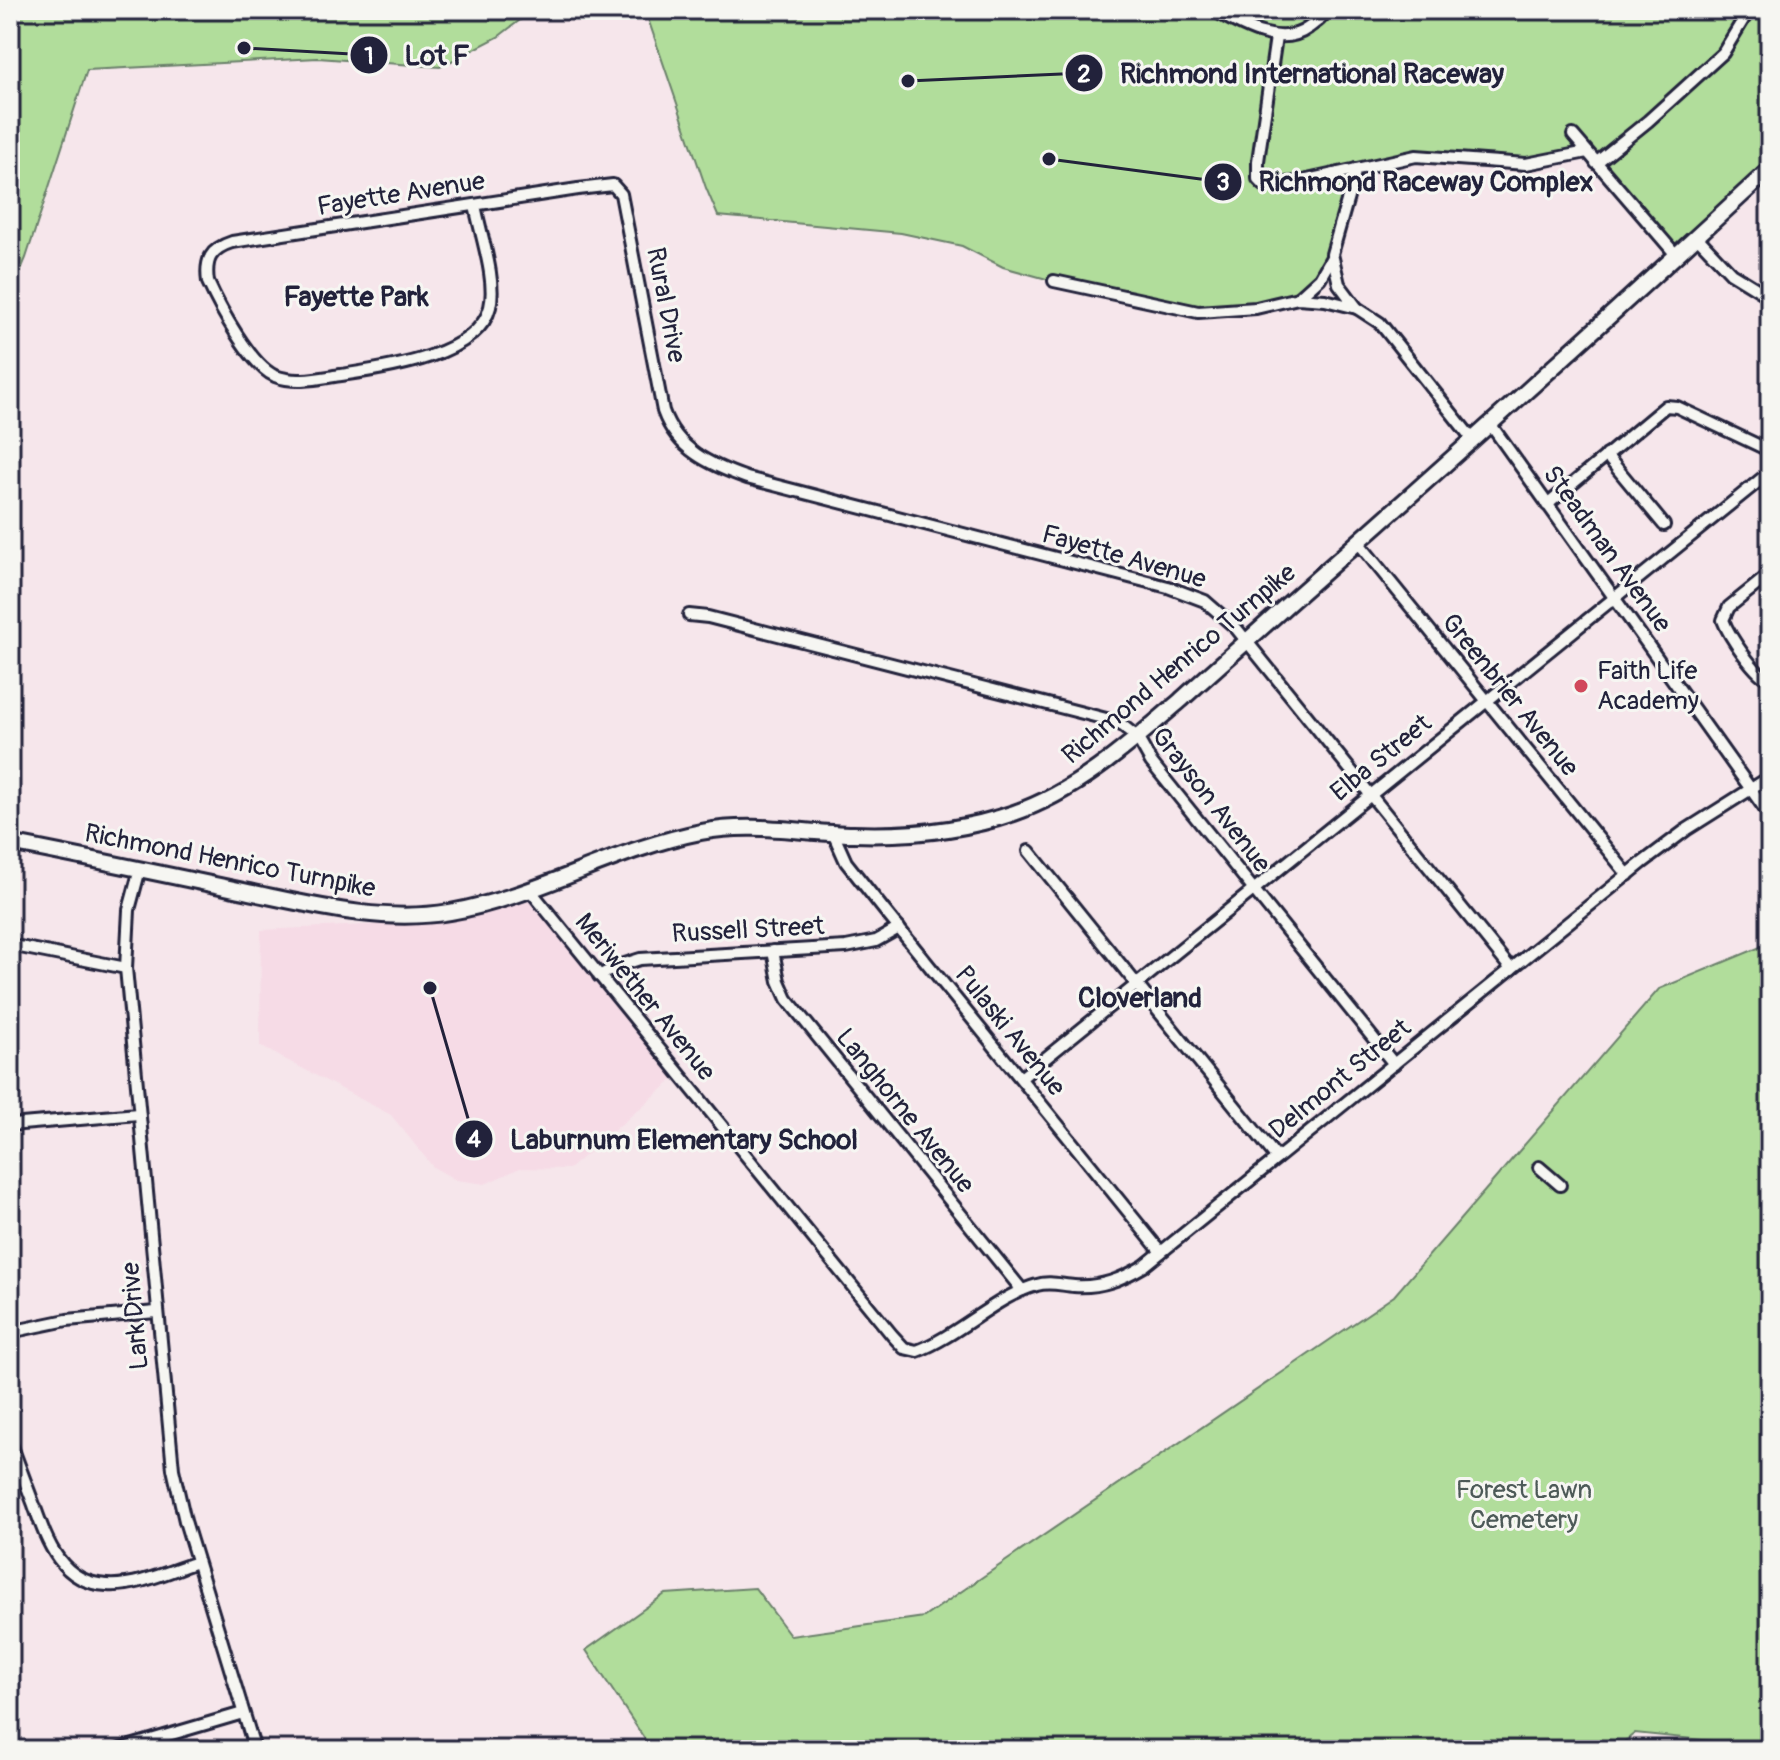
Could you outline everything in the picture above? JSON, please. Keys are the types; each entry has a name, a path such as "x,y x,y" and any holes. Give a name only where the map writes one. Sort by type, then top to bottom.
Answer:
{"main road":[{"name":"Richmond Henrico Turnpike","path":"10,843 320,906 383,915 452,912 530,890 624,853 707,830 757,827 833,833 930,832 999,818 1033,806 1072,785 1137,737 1491,425 1770,169"}],"street":[{"path":"1213,10 1276,37 1298,36 1323,17 1326,10"},
{"path":"1596,163 1723,53 1749,10"},
{"path":"1276,37 1258,161 1259,183 1283,184 1425,155 1526,164 1587,152"},
{"path":"1573,135 1677,256"},
{"path":"1298,298 1320,278 1332,257 1356,169"},
{"name":"Fayette Avenue","path":"475,205 490,275 490,308 481,325 462,340 410,364 310,379 288,380 273,375 244,343 210,286 207,261 215,249 232,242 610,184 617,187"},
{"name":"Rural Drive","path":"617,187 631,241 660,394 673,432"},
{"path":"1697,237 1731,273 1770,297"},
{"path":"1332,257 1339,284 1357,308"},
{"path":"1054,281 1198,312 1256,308 1298,298 1325,300 1357,308 1380,323 1473,440"},
{"path":"1547,505 1659,410 1671,405 1764,448 1770,455"},
{"name":"Steadman Avenue","path":"1491,425 1770,816"},
{"name":"Fayette Avenue","path":"673,432 688,449 705,461 747,478 1168,587 1198,597 1214,607 1246,642 1511,969"},
{"path":"1606,455 1664,525"},
{"name":"Elba Street","path":"1021,1078 1770,472"},
{"name":"Greenbrier Avenue","path":"1358,542 1628,875"},
{"path":"1770,574 1729,607 1723,620 1760,676 1770,680"},
{"name":"Grayson Avenue","path":"689,615 708,617 1118,722 1137,737 1151,762 1394,1064"},
{"name":"Delmont Street","path":"910,1351 924,1348 1022,1290 1041,1284 1085,1286 1117,1280 1144,1266 1628,875 1686,830 1770,777"},
{"name":"Pulaski Avenue","path":"833,833 846,862 1161,1252"},
{"path":"1029,851 1277,1158"},
{"name":"Lark Drive","path":"140,869 129,910 126,968 173,1469 197,1562 255,1750"},
{"name":"Meriwether Avenue","path":"530,890 892,1335 910,1351"},
{"name":"Russell Street","path":"599,976 640,959 867,944 899,928"},
{"path":"10,945 126,968"},
{"name":"Langhorne Avenue","path":"773,951 779,981 787,999 1022,1290"},
{"path":"10,1125 138,1114"},
{"path":"1539,1167 1560,1185"},
{"path":"10,1332 67,1320 156,1312"},
{"path":"10,1441 48,1544 62,1564 76,1576 95,1584 122,1585 197,1562"},
{"path":"117,1750 243,1713"}],"shaded area":[{"path":"530,901 674,1079 569,1169 520,1168 485,1184 456,1180 433,1167 391,1115 260,1046 261,930 429,922"}],"green space":[{"path":"10,10 533,10 498,37 440,67 318,58 87,70 26,258 10,296"},
{"path":"645,10 1770,10 1770,169 1677,256 1587,152 1535,161 1425,155 1356,169 1332,254 1298,298 1198,312 1054,281 1003,267 962,246 901,233 718,216"},
{"name":"Forest Lawn Cemetery","path":"1770,943 1770,1747 1635,1733 1614,1750 652,1750 586,1650 665,1594 755,1588 791,1636 924,1617 1394,1296 1659,989"}],"place":[{"name":"Lot F","path":"244,48"},
{"name":"Richmond International Raceway","path":"908,81"},
{"name":"Richmond Raceway Complex","path":"1049,159"},
{"name":"Faith Life Academy","path":"1581,686"},
{"name":"Laburnum Elementary School","path":"430,988"}],"district":[{"name":"Fayette Park","path":"356,297"},
{"name":"Cloverland","path":"1140,998"}]}
